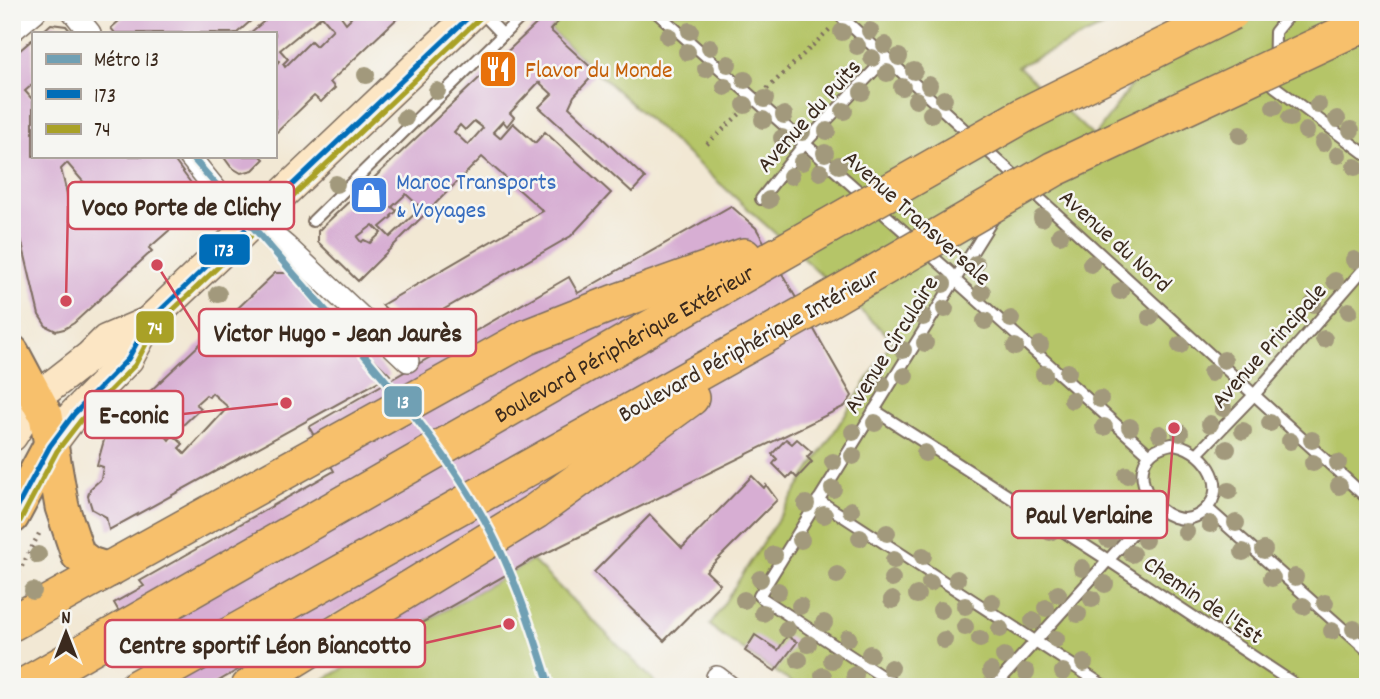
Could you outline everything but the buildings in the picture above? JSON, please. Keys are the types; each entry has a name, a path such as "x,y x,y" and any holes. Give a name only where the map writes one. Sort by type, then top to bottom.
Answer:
{"highway":[{"name":"Boulevard Périphérique Extérieur","path":"22,687 1024,115 1232,12"},
{"name":"Boulevard Périphérique Intérieur","path":"137,687 816,307 1054,169 1368,22"},
{"path":"12,623 527,337 613,303 827,227"},
{"path":"249,687 536,512 816,307"}],"main road":[{"path":"27,522 50,446 74,414 128,359 148,322 474,12"},
{"path":"12,436 36,398 90,356 106,340 148,322"},
{"path":"12,352 46,416 62,507 78,555 90,564 109,570"}],"street":[{"path":"12,31 35,12"},
{"path":"73,12 89,32"},
{"path":"191,158 222,197 255,220 408,361"}],"lane":[{"path":"481,12 502,34"},
{"path":"313,221 526,12"},
{"name":"Avenue Transversale","path":"656,12 950,272 955,280 1150,455"},
{"path":"1291,12 1275,32 1274,86 1368,156"},
{"name":"Avenue du Nord","path":"839,15 1368,499"},
{"name":"Avenue du Puits","path":"761,200 805,143 886,58"},
{"name":"Avenue Circulaire","path":"898,687 759,596 1002,204 1010,171"},
{"name":"Avenue Principale","path":"1198,453 1254,395 1368,264"},
{"name":"Chemin de l'Est","path":"874,410 1108,560 1299,687"},
{"path":"1185,445 1198,453 1213,473 1213,500 1198,516 1184,518 1169,514 1147,496 1142,482 1143,468 1150,455 1161,446 1185,445"},
{"path":"818,500 1106,687"},
{"path":"993,687 1157,506"},
{"path":"1207,508 1368,651"}],"path":[{"path":"707,144 757,99 839,15"},
{"path":"12,585 27,522"}],"green space":[{"path":"561,12 959,12 962,15 967,12 1135,12 1018,66 1094,137 1132,84 1193,12 1368,12 1368,687 798,687 717,632 710,625 893,340 550,30 564,16"},
{"path":"532,560 660,687 311,687"}],"metro line":[{"name":"13","path":"193,158 370,361 411,411 449,464 484,519 504,559 529,622 550,687"}],"transit line":[{"name":"173","path":"12,517 50,446 74,414 128,359 148,322 474,12"},
{"name":"74","path":"20,521 57,451 81,420 135,365 155,327 480,18"}],"place":[{"name":"Flavor du Monde","path":"498,69"},
{"name":"Maroc Transports & Voyages","path":"369,195"},
{"name":"Victor Hugo - Jean Jaurès","path":"157,265"},
{"name":"Voco Porte de Clichy","path":"66,301"},
{"name":"E-conic","path":"286,403"},
{"name":"Paul Verlaine","path":"1174,428"},
{"name":"Centre sportif Léon Biancotto","path":"509,624"}]}
